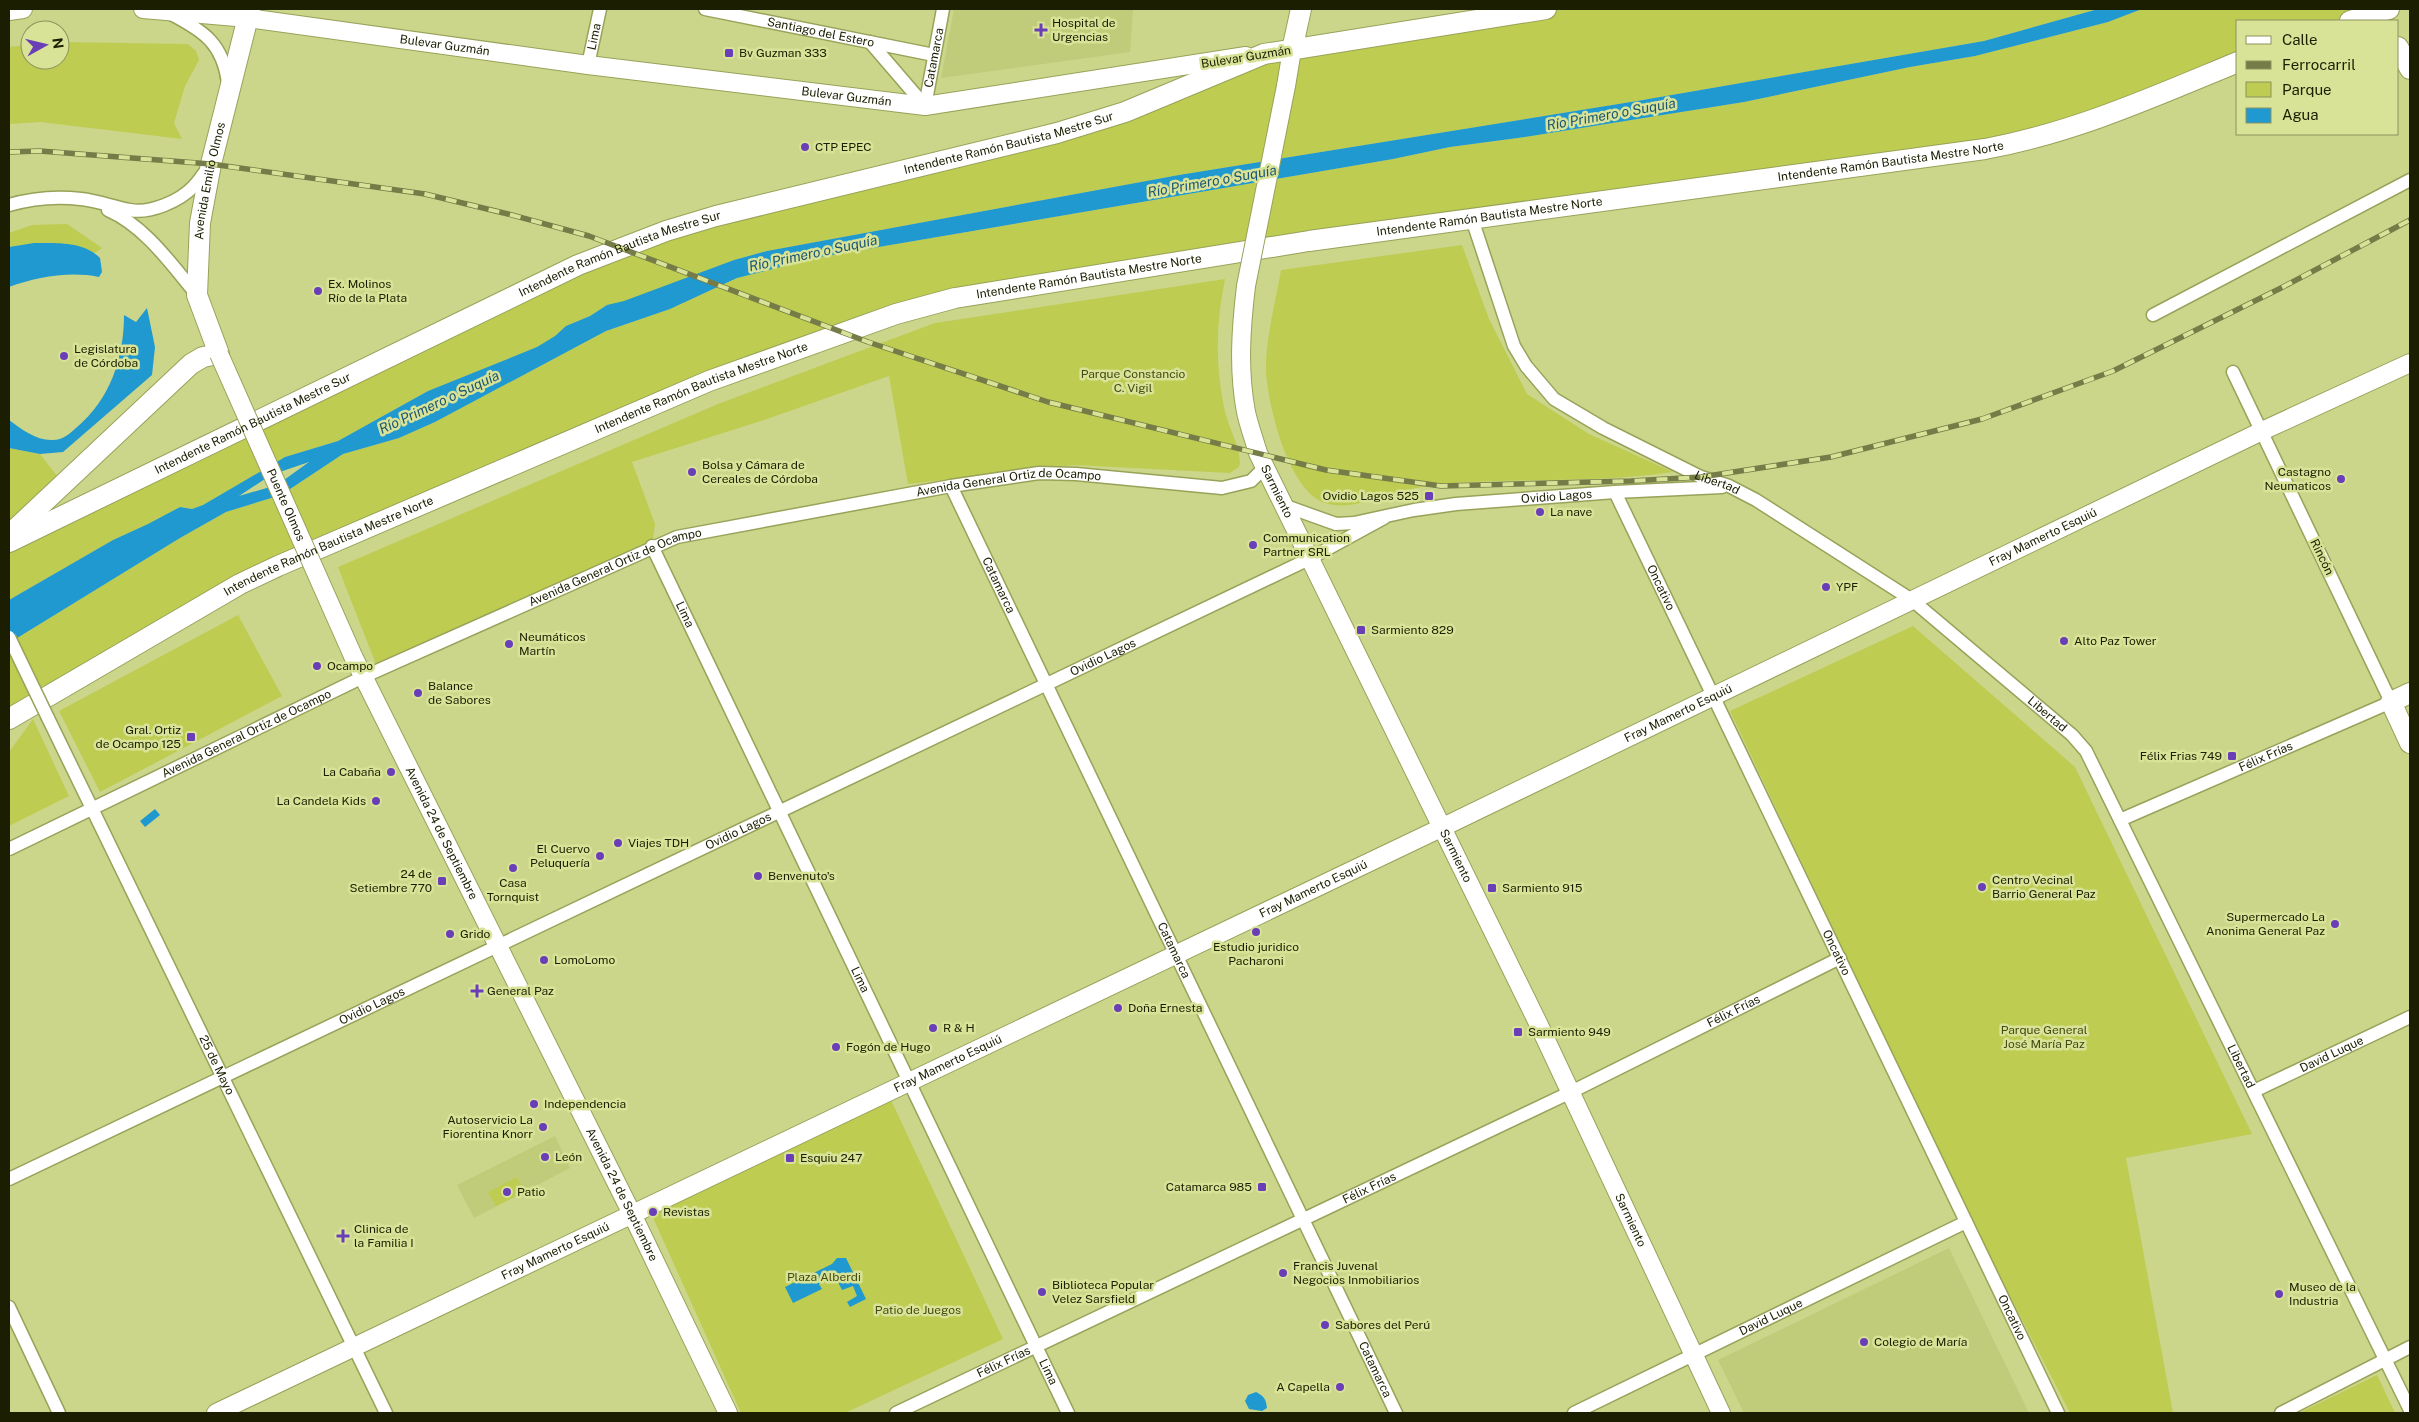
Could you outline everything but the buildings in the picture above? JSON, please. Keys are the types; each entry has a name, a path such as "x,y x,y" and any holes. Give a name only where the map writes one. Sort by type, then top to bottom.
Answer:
{"main road":[{"path":"9,10 23,9"},
{"name":"Bulevar Guzmán","path":"143,9 249,13 588,66 925,106 1546,9"},
{"path":"1292,50 1301,9"},
{"name":"Avenida Emilio Olmos","path":"220,354 197,296 200,223 210,164 249,13"},
{"path":"2355,20 2384,14"},
{"path":"2399,48 2410,69"},
{"name":"Sarmiento","path":"1292,50 1246,286 1241,364 1246,412 1264,468 1443,827 1571,1092 1721,1413"},
{"name":"Intendente Ramón Bautista Mestre Sur","path":"9,542 578,265 666,231 716,216 1058,133 1125,112 1264,54"},
{"name":"Intendente Ramón Bautista Mestre Norte","path":"11,719 240,584 278,566 709,381 896,314 955,298 1310,241 1985,149 2022,142 2102,118 2236,63"},
{"path":"9,535 191,364 203,357 220,354"},
{"name":"Puente Olmos","path":"220,354 353,656"},
{"name":"Fray Mamerto Esquiú","path":"216,1413 1443,827 2262,431 2410,363"},
{"name":"Avenida 24 de Septiembre","path":"353,656 632,1214 728,1413"},
{"name":"Félix Frías","path":"2391,702 2410,693"},
{"name":"Rincón","path":"2391,702 2410,743"}],"street":[{"name":"Lima","path":"588,66 600,9"},
{"name":"Santiago del Estero","path":"705,9 934,55"},
{"name":"Catamarca","path":"925,106 943,9"},
{"path":"164,10 197,29 212,42 224,62 229,92"},
{"path":"870,42 925,106"},
{"path":"9,205 45,197 83,199 132,211 160,207 193,187 210,164"},
{"path":"2154,315 2410,180"},
{"path":"83,199 112,211 139,231 197,296"},
{"name":"Libertad","path":"1472,219 1514,346 1526,366 1554,399 1577,414 1701,477 1729,486 1756,500 1912,600 2072,735 2086,751 2410,1410"},
{"name":"Rincón","path":"2233,372 2391,702"},
{"name":"Avenida General Ortiz de Ocampo","path":"9,850 363,677 652,546 697,532 952,486 1039,473 1076,474 1222,488 1252,481 1264,468"},
{"name":"Catamarca","path":"952,486 1396,1413"},
{"name":"Ovidio Lagos","path":"1283,506 1336,524 1384,518 1414,510 1456,504 1615,492 1729,486"},
{"name":"Oncativo","path":"1615,492 2058,1413"},
{"name":"Ovidio Lagos","path":"9,1178 1309,559 1384,518"},
{"name":"Lima","path":"652,546 1068,1413"},
{"name":"25 de Mayo","path":"9,637 386,1413"},
{"path":"353,656 360,663 368,666 390,666"},
{"path":"344,686 354,674 353,656"},
{"name":"Félix Frías","path":"2120,820 2391,702"},
{"name":"Félix Frías","path":"896,1413 1571,1092 1840,958"},
{"name":"David Luque","path":"2254,1092 2410,1017"},
{"name":"David Luque","path":"1574,1413 1966,1222"},
{"path":"9,1307 59,1413"},
{"path":"2281,1413 2410,1347"}],"shaded area":[{"name":"Hospital de Urgencias","path":"954,9 1133,9 1130,52 941,78"},
{"path":"555,1136 570,1168 474,1218 457,1185"},
{"name":"Colegio de María","path":"1949,1248 2029,1413 1744,1413 1718,1360"}],"green space":[{"path":"1546,9 2097,9 1984,41 1637,101 1179,175 767,251 734,260 624,302 607,305 590,316 566,326 555,336 537,347 428,391 338,441 285,457 203,505 192,509 180,507 113,540 9,600 9,542 666,231 1057,133 1264,54"},
{"path":"2142,9 2389,9 2353,20 2236,20 2236,63 2059,132 896,314 278,566 9,719 9,643 180,538 226,512 281,495 343,454 399,438 435,422 606,331 670,309 737,278 820,257 1393,159 1450,147 1744,102 1910,67 1975,56 2108,22"},
{"path":"70,42 188,44 196,51 199,60 185,86 174,123 182,139 40,122 9,124 9,47 20,46 20,70 70,70"},
{"path":"67,224 102,248 95,253 74,246 53,244 9,247 9,233 32,225"},
{"path":"1462,245 1489,319 1527,394 1589,434 1673,472 1619,478 1449,483 1406,490 1358,504 1348,505 1329,504 1315,497 1303,485 1292,468 1283,448 1271,405 1266,371 1269,334 1281,270"},
{"name":"Parque Constancio C. Vigil","path":"1225,279 1218,327 1219,375 1226,414 1238,448 1240,462 1239,467 1230,473 1074,465 908,484 889,376 764,420 632,462 655,524 652,546 377,667 338,567 718,404 935,323"},
{"path":"9,448 40,454 58,477 9,522"},
{"path":"238,615 282,696 100,792 59,711"},
{"name":"Parque General José María Paz","path":"1913,626 2075,767 2252,1134 2126,1158 2173,1413 2070,1413 1976,1230 1730,711"},
{"path":"33,719 69,796 9,826 9,752"},
{"name":"Plaza Alberdi","path":"891,1100 1003,1339 845,1413 741,1413 650,1211"},
{"name":"Patio","path":"517,1177 525,1192 496,1206 488,1192"},
{"path":"2377,1375 2395,1413 2299,1413"}],"water":[{"name":"Río Primero o Suquía","path":"2098,9 2142,9 2108,22 1975,56 1910,67 1744,102 1450,147 1393,159 820,257 737,278 670,309 606,331 435,422 399,438 343,454 281,495 226,512 180,538 9,643 9,600 113,540 180,507 192,509 203,505 285,457 338,441 428,391 537,347 555,336 566,326 590,316 607,305 624,301 734,260 767,251 1179,175 1637,101 1984,41","holes":["309,462 277,485 239,496 271,475"]},
{"path":"34,243 69,244 86,248 100,258 102,272 99,277 88,275 53,276 9,287 9,247"},
{"path":"147,308 155,347 152,375 63,452 40,454 9,448 9,420 24,431 41,439 53,440 66,436 88,417 98,405 113,377 121,347 124,315 136,322"},
{"path":"155,809 160,815 145,827 140,821"},
{"path":"837,1258 846,1258 866,1299 850,1307 847,1302 857,1296 853,1286 842,1290 835,1276 819,1284 822,1289 793,1303 785,1287 832,1264"},
{"path":"1256,1392 1263,1396 1266,1402 1267,1408 1262,1411 1249,1409 1245,1401 1248,1395"}],"railway":[{"path":"9,152 40,151 211,164 425,194 589,236 868,342 1048,402 1326,470 1441,486 1631,481 1701,477 1831,457 1982,419 2113,371 2279,289 2410,220"}],"place":[{"name":"Hospital de Urgencias","path":"1041,30"},
{"name":"Bv Guzman 333","path":"729,53"},
{"name":"CTP EPEC","path":"805,147"},
{"name":"Ex. Molinos Río de la Plata","path":"318,291"},
{"name":"Legislatura de Córdoba","path":"64,356"},
{"name":"Bolsa y Cámara de Cereales de Córdoba","path":"692,472"},
{"name":"Castagno Neumaticos","path":"2341,479"},
{"name":"Ovidio Lagos 525","path":"1429,496"},
{"name":"La nave","path":"1540,512"},
{"name":"Communication Partner SRL","path":"1253,545"},
{"name":"YPF","path":"1826,587"},
{"name":"Sarmiento 829","path":"1361,630"},
{"name":"Alto Paz Tower","path":"2064,641"},
{"name":"Neumáticos Martín","path":"509,644"},
{"name":"Ocampo","path":"317,666"},
{"name":"Balance de Sabores","path":"418,693"},
{"name":"Gral. Ortiz de Ocampo 125","path":"191,737"},
{"name":"Félix Frias 749","path":"2232,756"},
{"name":"La Cabaña","path":"391,772"},
{"name":"La Candela Kids","path":"376,801"},
{"name":"Viajes TDH","path":"618,843"},
{"name":"El Cuervo Peluquería","path":"600,856"},
{"name":"Casa Tornquist","path":"513,868"},
{"name":"Benvenuto's","path":"758,876"},
{"name":"24 de Setiembre 770","path":"442,881"},
{"name":"Centro Vecinal Barrio General Paz","path":"1982,887"},
{"name":"Sarmiento 915","path":"1492,888"},
{"name":"Supermercado La Anonima General Paz","path":"2335,924"},
{"name":"Estudio juridico Pacharoni","path":"1256,932"},
{"name":"Grido","path":"450,934"},
{"name":"LomoLomo","path":"544,960"},
{"name":"General Paz","path":"477,991"},
{"name":"Doña Ernesta","path":"1118,1008"},
{"name":"R & H","path":"933,1028"},
{"name":"Sarmiento 949","path":"1518,1032"},
{"name":"Fogón de Hugo","path":"836,1047"},
{"name":"Independencia","path":"534,1104"},
{"name":"Autoservicio La Fiorentina Knorr","path":"543,1127"},
{"name":"León","path":"545,1157"},
{"name":"Esquiu 247","path":"790,1158"},
{"name":"Catamarca 985","path":"1262,1187"},
{"name":"Patio","path":"507,1192"},
{"name":"Revistas","path":"653,1212"},
{"name":"Clinica de la Familia I","path":"343,1236"},
{"name":"Francis Juvenal Negocios Inmobiliarios","path":"1283,1273"},
{"name":"Biblioteca Popular Velez Sarsfield","path":"1042,1292"},
{"name":"Museo de la Industria","path":"2279,1294"},
{"name":"Sabores del Perú","path":"1325,1325"},
{"name":"Colegio de María","path":"1864,1342"},
{"name":"A Capella","path":"1340,1387"}],"park label":[{"name":"Patio de Juegos","path":"918,1310"}]}
